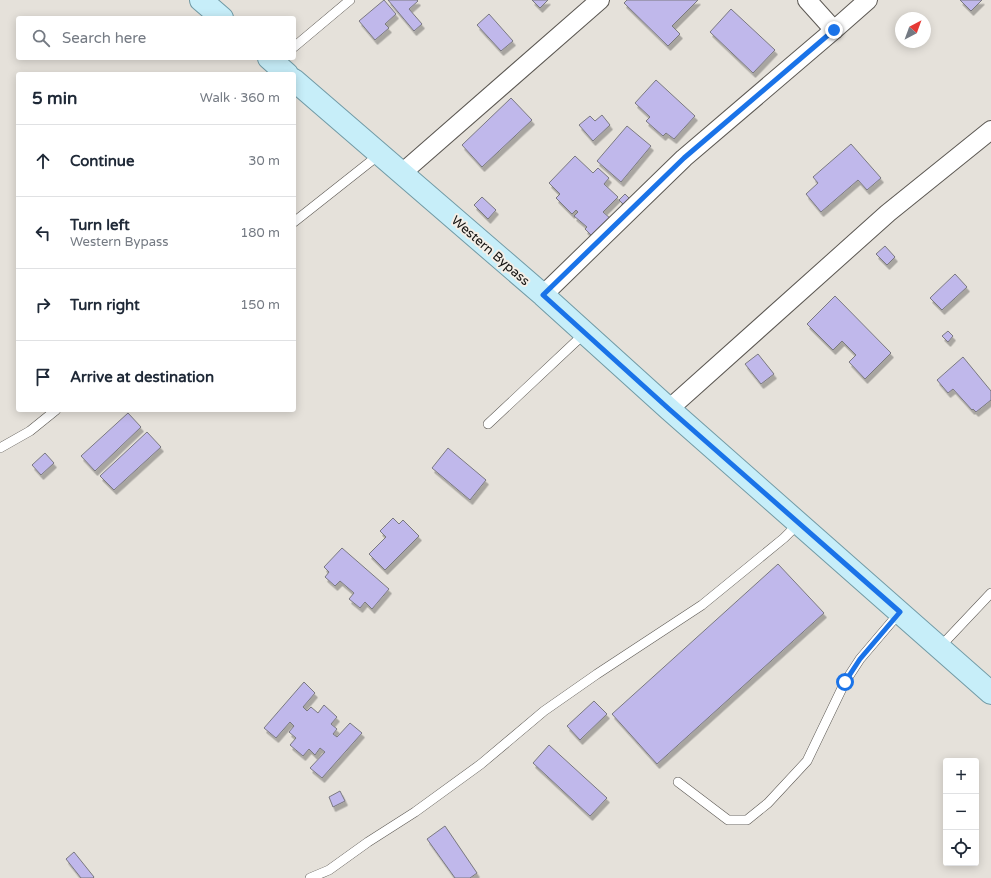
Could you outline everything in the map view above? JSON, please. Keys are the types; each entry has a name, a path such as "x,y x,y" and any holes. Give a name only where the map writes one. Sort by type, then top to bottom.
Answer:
{"main road":[{"path":"201,0 220,16"},
{"name":"Western Bypass","path":"296,82 543,295 669,409 799,522 991,693"}],"street":[{"path":"402,173 600,0"},
{"path":"807,0 834,30"},
{"path":"543,295 684,158 868,0"},
{"path":"669,409 888,213 991,130"}],"lane":[{"path":"296,45 350,0"},
{"path":"296,220 380,154"},
{"path":"488,424 585,333"},
{"path":"0,448 30,431 54,412"},
{"path":"310,878 329,870 368,842 416,812 481,764 544,711 702,605 784,538 799,522"},
{"path":"940,647 991,594"},
{"path":"678,782 728,820 747,820 768,803 807,761 845,682 860,659 900,612"}],"building":[{"path":"384,0 396,14 385,24 389,28 375,40 359,21"},
{"path":"388,0 417,0 418,1 409,9 422,24 414,31"},
{"path":"532,0 548,0 540,8"},
{"path":"627,0 698,0 672,26 680,34 668,46 624,3"},
{"path":"960,0 982,0 971,11"},
{"path":"731,9 775,50 753,73 710,32"},
{"path":"489,14 513,41 501,51 477,25"},
{"path":"656,80 695,116 674,139 666,133 663,136 646,121 650,117 635,103"},
{"path":"511,98 532,120 482,167 462,145"},
{"path":"602,115 610,125 593,141 579,125 590,116 595,121"},
{"path":"627,126 651,146 621,182 597,161"},
{"path":"851,144 881,178 867,190 858,180 821,212 806,194 818,183 813,177"},
{"path":"575,156 593,173 598,168 609,178 604,184 618,197 603,212 611,219 593,237 585,229 587,227 574,216 578,212 576,210 572,214 556,198 560,194 549,183"},
{"path":"625,194 631,200 625,206 619,200"},
{"path":"482,197 496,210 488,219 474,205"},
{"path":"885,246 895,257 887,265 876,254"},
{"path":"955,274 967,287 942,310 930,298"},
{"path":"835,296 891,353 865,379 849,362 856,355 842,341 833,350 807,324"},
{"path":"948,331 953,336 948,342 942,336"},
{"path":"758,354 774,374 761,384 745,364"},
{"path":"963,357 991,391 991,400 976,412 973,409 972,410 953,389 948,393 937,380"},
{"path":"128,413 141,427 95,471 81,456"},
{"path":"147,432 161,447 114,490 100,476"},
{"path":"448,448 486,480 470,500 432,468"},
{"path":"45,453 54,463 41,475 32,465"},
{"path":"393,518 399,524 403,520 419,536 385,570 369,554 386,537 380,531"},
{"path":"342,548 389,589 372,609 365,602 360,608 349,599 354,593 340,581 335,586 325,577 329,572 324,567"},
{"path":"778,564 824,613 657,764 612,714"},
{"path":"304,682 315,693 303,707 307,711 311,707 318,713 324,705 337,717 331,724 337,729 333,734 337,737 350,723 362,733 322,778 310,768 325,752 320,748 315,755 309,749 303,756 290,745 296,738 289,732 294,726 290,722 276,738 264,728"},
{"path":"594,701 607,714 580,740 567,726"},
{"path":"549,745 607,798 590,816 533,763"},
{"path":"340,791 345,801 333,807 329,797"},
{"path":"445,826 477,873 470,878 455,878 427,839"},
{"path":"74,852 94,877 93,878 81,878 66,859"}],"route":[{"path":"834,30 684,158 543,295 669,409 900,612 860,659 845,682"}]}
